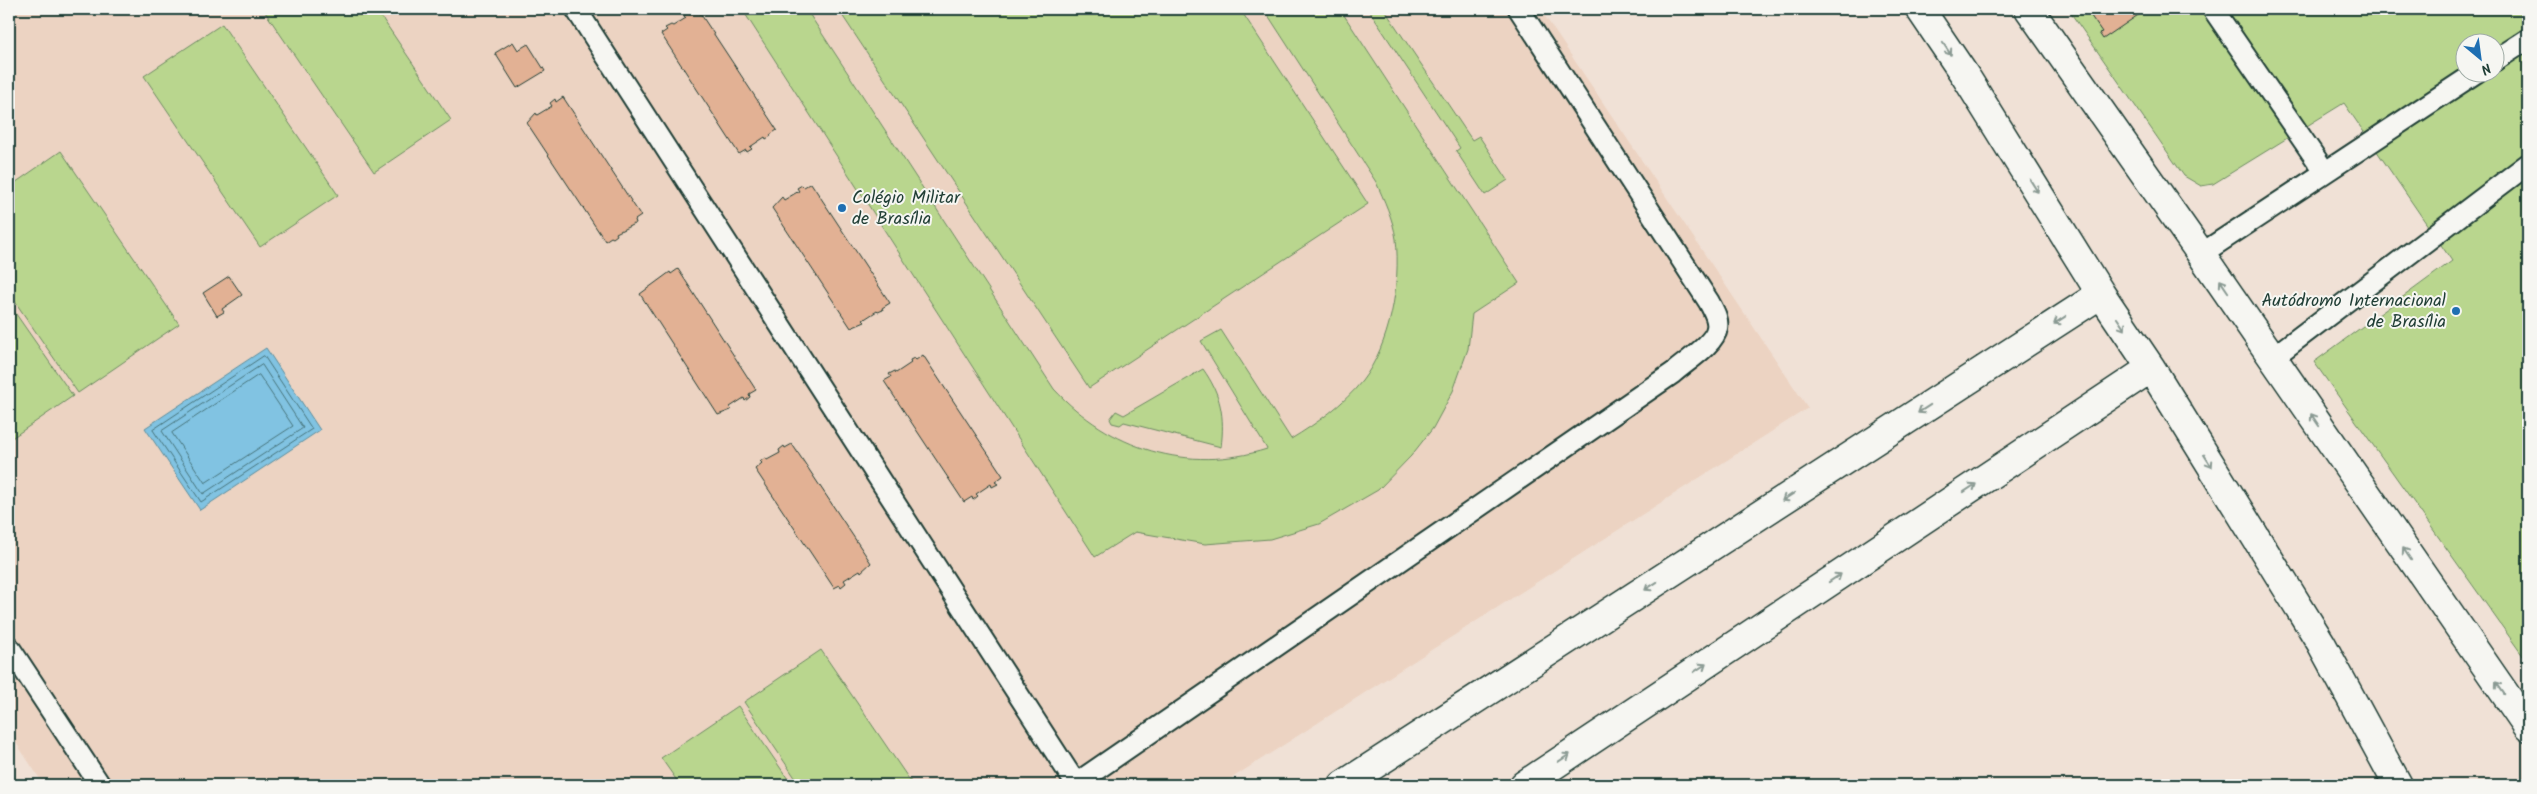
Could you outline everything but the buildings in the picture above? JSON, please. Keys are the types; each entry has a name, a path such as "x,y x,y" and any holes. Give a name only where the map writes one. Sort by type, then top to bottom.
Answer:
{"street":[{"path":"1920,9 1966,77 2321,643 2398,785"},
{"path":"2029,9 2528,727"},
{"path":"1343,785 2101,294"},
{"path":"1524,785 2150,368"}],"lane":[{"path":"576,9 1075,785 1673,373 1714,340 1718,327 1709,302 1519,9"},
{"path":"2213,9 2325,172"},
{"path":"2504,55 2528,39"},
{"path":"2201,254 2462,82"},
{"path":"2272,358 2528,164"},
{"path":"9,647 100,785"}],"shaded area":[{"name":"Colégio Militar de Brasília","path":"9,9 1540,9 1808,408 1221,785 44,785 9,732"}],"green space":[{"path":"263,9 376,9 451,120 374,172"},
{"path":"742,9 806,9 1054,389 1076,410 1100,427 1125,441 1152,451 1179,457 1208,459 1237,456 1267,449 1201,341 1221,330 1291,439 1329,413 1347,398 1362,381 1380,350 1391,313 1395,294 1397,257 1395,232 1385,203 1376,182 1264,9 1340,9 1519,283 1472,314 1468,349 1453,391 1433,428 1411,456 1378,490 1319,524 1270,539 1205,544 1135,532 1095,557"},
{"path":"838,9 1240,9 1368,204 1089,388"},
{"path":"1368,9 1384,9 1472,140 1479,136 1508,180 1485,195 1456,151 1460,148"},
{"name":"Autódromo Internacional de Brasília","path":"2068,9 2528,9 2528,663 2314,362 2452,261 2344,103 2213,184 2201,186 2184,176"},
{"path":"222,24 338,195 260,247 144,76"},
{"path":"61,151 179,324 78,393 9,293 9,187"},
{"path":"9,304 73,396 9,440"},
{"path":"1203,369 1218,397 1222,416 1221,447 1124,422 1120,425 1112,423 1110,419 1116,411 1124,415"},
{"path":"821,650 913,785 800,785 744,702"},
{"path":"738,706 792,785 680,785 661,758"}],"water":[{"path":"266,348 320,430 200,510 145,428"}],"place":[{"name":"Colégio Militar de Brasília","path":"842,208"},
{"name":"Autódromo Internacional de Brasília","path":"2456,311"}]}
